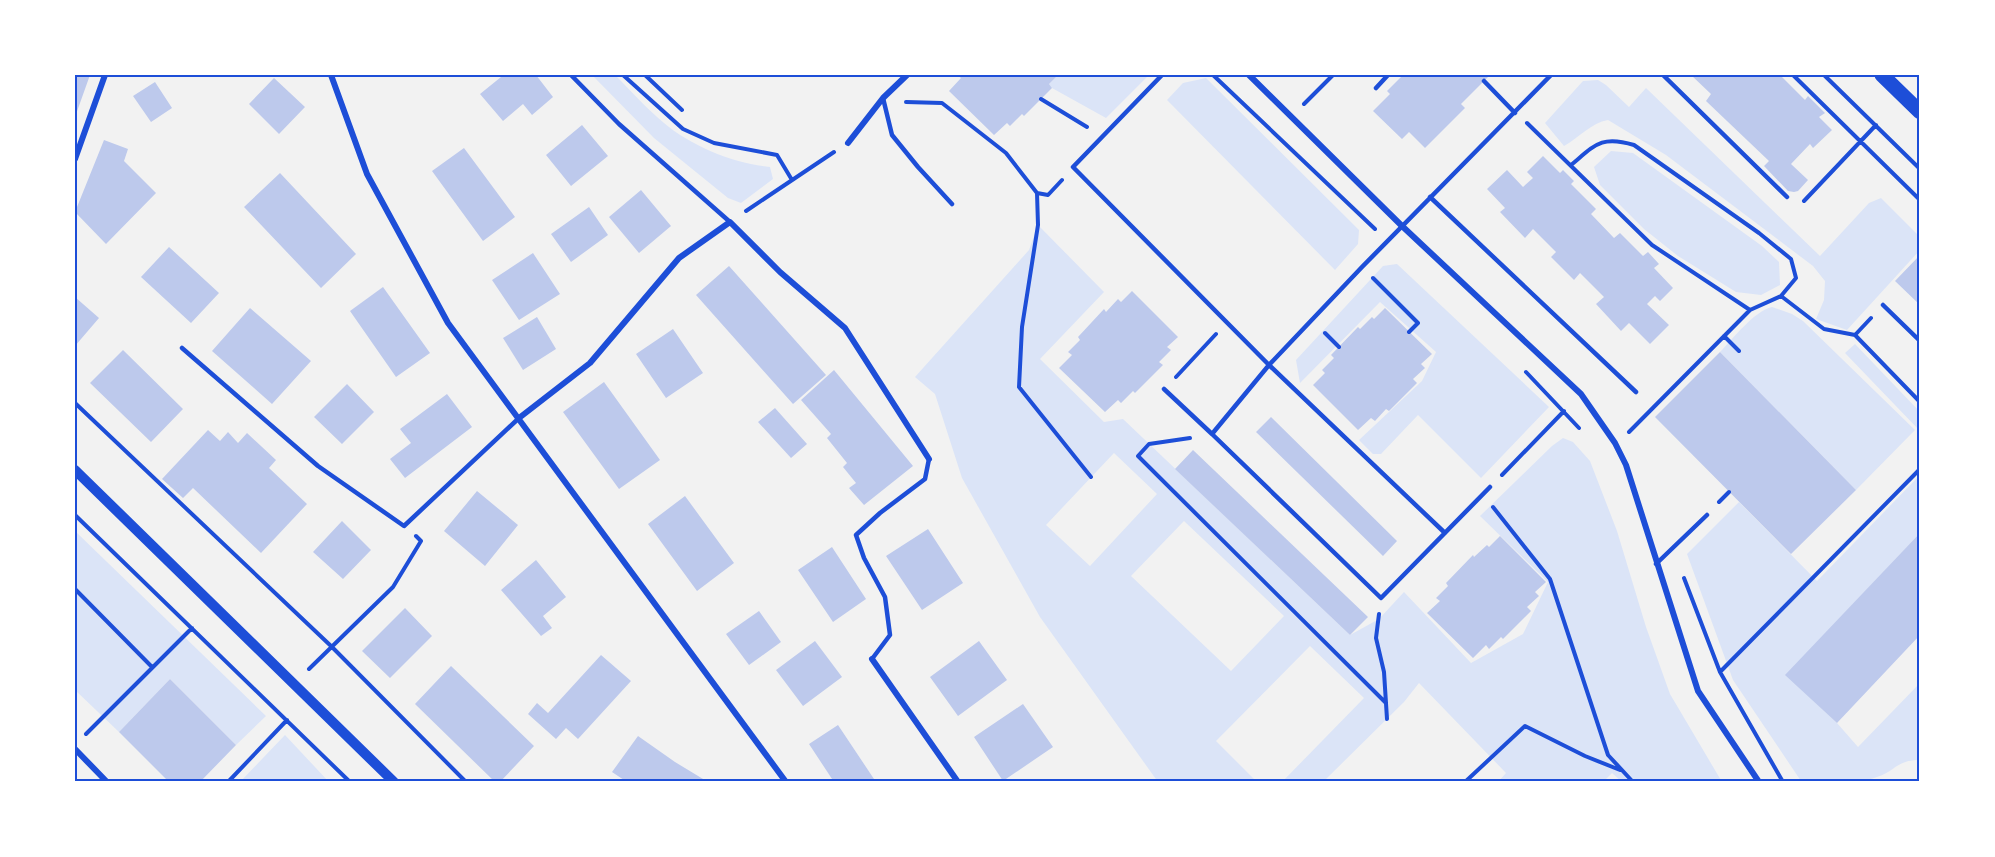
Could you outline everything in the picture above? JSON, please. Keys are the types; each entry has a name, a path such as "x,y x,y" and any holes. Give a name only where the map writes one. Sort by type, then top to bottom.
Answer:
{"main road":[{"path":"1882,75 1920,112"}],"street":[{"path":"75,159 105,75"},
{"path":"331,75 367,174 448,323 786,782"},
{"path":"848,143 883,98 907,75"},
{"path":"1249,75 1402,226 1581,394 1615,443 1626,465 1698,691 1759,782"},
{"path":"519,418 590,363 679,258 730,222 780,272 845,328 929,459"},
{"path":"75,470 394,782"},
{"path":"872,659 958,782"},
{"path":"75,749 107,782"}],"lane":[{"path":"571,75 619,124 730,222"},
{"path":"1162,75 1073,167 1269,365 1445,533"},
{"path":"1376,88 1388,75"},
{"path":"1212,434 1269,365 1387,241 1551,75"},
{"path":"1663,75 1787,197"},
{"path":"1484,81 1515,113"},
{"path":"883,98 892,135 952,204"},
{"path":"1431,197 1636,392"},
{"path":"1883,305 1920,341"},
{"path":"182,348 318,466 404,526 519,418"},
{"path":"1164,389 1381,598 1490,487"},
{"path":"872,659 891,635 885,597 864,558 856,535 880,513 925,479 929,459"},
{"path":"1656,564 1707,515"}],"path":[{"path":"623,75 683,129 714,143 777,155 792,180"},
{"path":"645,75 682,110"},
{"path":"1213,75 1387,241"},
{"path":"1304,104 1333,75"},
{"path":"1793,75 1920,200"},
{"path":"1824,75 1920,169"},
{"path":"1297,97 1311,111"},
{"path":"883,98 913,103 942,103 1006,153 1037,193 1038,225 1022,327 1019,387 1091,477"},
{"path":"1041,99 1103,136"},
{"path":"1515,113 1652,245 1750,310"},
{"path":"1787,197 1799,206 1876,125"},
{"path":"1571,165 1598,143 1616,140 1634,145 1759,233 1791,260 1796,278 1781,296 1750,310 1724,336 1629,432 1633,442"},
{"path":"730,222 848,143"},
{"path":"1037,193 1048,195"},
{"path":"1362,267 1418,323 1409,332"},
{"path":"1781,296 1824,329 1855,335 1920,402"},
{"path":"1855,335 1883,305"},
{"path":"1164,389 1226,322"},
{"path":"1724,336 1739,351"},
{"path":"1520,366 1586,435"},
{"path":"75,403 331,646 466,782"},
{"path":"1498,479 1564,411"},
{"path":"1212,434 1149,444 1138,456 1386,703"},
{"path":"1720,672 1920,470"},
{"path":"1483,495 1550,579 1608,755 1633,782"},
{"path":"75,515 350,782"},
{"path":"1673,548 1720,672 1783,782"},
{"path":"331,646 393,587 411,556"},
{"path":"75,590 152,667"},
{"path":"1381,598 1376,638 1384,672 1387,719"},
{"path":"83,737 192,628"},
{"path":"228,782 287,720"},
{"path":"1465,782 1525,726 1623,772"}],"shaded area":[{"path":"592,75 615,75 651,112 687,139 728,158 770,167 773,179 741,203 728,198 654,138"},
{"path":"1058,75 1149,75 1106,118 1052,88 1049,84"},
{"path":"1206,78 1359,230 1358,244 1335,270 1167,100 1183,83"},
{"path":"1598,80 1629,107 1646,88 1820,256 1869,203 1881,198 1920,237 1920,250 1847,330 1816,319 1824,300 1825,281 1813,266 1666,155 1608,120 1591,127 1564,146 1545,123 1583,81"},
{"path":"1611,151 1633,153 1762,246 1779,262 1780,285 1761,295 1736,292 1678,256 1644,229 1600,185 1594,167"},
{"path":"1038,225 1104,292 1040,359 1104,422 1123,419 1350,635 1379,619 1404,592 1471,663 1523,634 1548,582 1480,516 1552,446 1563,438 1573,442 1590,461 1617,531 1646,627 1670,694 1722,782 1622,782 1612,773 1603,782 1498,782 1506,773 1419,683 1404,702 1323,782 1282,782 1364,698 1310,646 1216,741 1257,782 1158,782 1040,617 962,478 935,394 915,377 1029,250","holes":["1114,453 1157,494 1090,566 1046,525","1184,521 1284,616 1231,671 1131,576"]},
{"path":"1397,264 1549,407 1481,478 1418,415 1381,454 1373,454 1359,440 1422,381 1436,352 1380,302 1300,383 1296,360 1383,266"},
{"path":"1772,307 1792,314 1803,321 1915,430 1856,490 1720,352 1751,320"},
{"path":"1855,344 1920,412 1919,430 1845,353"},
{"path":"1920,475 1920,533 1786,675 1837,723 1858,747 1920,683 1920,760 1906,762 1869,780 1829,783 1801,781 1733,680 1687,554 1739,502 1817,581"},
{"path":"75,531 266,716 236,745 170,679 119,732 75,690"},
{"path":"285,735 329,782 240,782"}],"building":[{"path":"75,75 90,75 75,117"},
{"path":"500,75 536,75 553,97 532,115 523,104 503,121 480,94 501,77"},
{"path":"957,75 1058,75 1049,84 1052,88 1024,116 1022,114 1010,126 1007,123 994,135 949,91 961,78"},
{"path":"1403,75 1490,75 1461,104 1465,108 1425,148 1409,132 1402,139 1373,111 1390,94 1387,91"},
{"path":"1691,75 1780,75 1805,100 1808,96 1825,113 1819,117 1832,130 1813,148 1810,144 1791,164 1808,180 1798,191 1788,191 1764,166 1769,161 1706,101 1711,94"},
{"path":"274,78 305,107 279,134 249,104"},
{"path":"155,82 172,108 151,122 133,96"},
{"path":"582,125 608,156 571,186 546,155"},
{"path":"104,140 128,149 124,161 156,193 106,244 75,212"},
{"path":"464,148 515,217 483,241 432,171"},
{"path":"1543,156 1560,173 1563,170 1574,181 1571,184 1596,209 1591,214 1614,238 1620,233 1643,256 1648,252 1659,264 1654,268 1673,288 1660,301 1655,296 1647,304 1669,325 1650,344 1629,323 1621,331 1596,304 1604,297 1580,273 1574,280 1551,257 1556,252 1533,229 1525,238 1500,212 1505,208 1487,189 1507,170 1523,187 1533,178 1527,172"},
{"path":"280,173 356,254 321,288 244,207"},
{"path":"641,190 671,226 639,253 609,217"},
{"path":"589,207 608,235 571,262 551,234"},
{"path":"169,247 219,293 191,323 141,277"},
{"path":"533,253 560,294 519,320 492,280"},
{"path":"1920,255 1920,305 1895,281"},
{"path":"729,266 826,375 793,404 696,295"},
{"path":"383,287 430,353 396,377 350,311"},
{"path":"1132,291 1178,337 1167,347 1171,350 1159,362 1163,365 1135,393 1133,391 1121,403 1118,400 1105,412 1059,368 1072,355 1068,352 1080,340 1078,337 1104,309 1106,312 1118,299 1121,302"},
{"path":"75,297 99,318 75,346"},
{"path":"250,308 311,361 272,404 212,351"},
{"path":"1385,308 1432,354 1421,364 1425,368 1413,379 1417,383 1389,411 1386,409 1375,421 1371,418 1358,430 1313,385 1325,373 1322,370 1334,358 1331,355 1358,327 1360,329"},
{"path":"537,317 556,349 523,370 503,338"},
{"path":"673,329 703,373 666,398 636,354"},
{"path":"123,350 183,409 151,442 90,383"},
{"path":"1720,352 1856,490 1791,554 1655,417"},
{"path":"834,370 913,466 864,505 849,488 856,483 843,467 847,463 827,438 831,434 801,400"},
{"path":"604,382 660,460 619,489 563,412"},
{"path":"347,384 374,412 342,444 314,417"},
{"path":"447,394 472,427 405,478 390,459 411,443 400,429"},
{"path":"775,408 807,444 791,458 758,422"},
{"path":"1271,417 1397,541 1383,556 1256,432"},
{"path":"208,430 220,441 228,432 238,443 247,433 276,460 269,468 307,504 261,553 193,488 183,498 162,479"},
{"path":"1193,450 1368,617 1350,635 1175,469"},
{"path":"477,491 518,525 485,566 444,531"},
{"path":"685,496 734,563 697,591 648,524"},
{"path":"342,521 371,550 343,579 313,552"},
{"path":"928,529 963,583 922,610 886,556"},
{"path":"1920,533 1920,635 1837,723 1785,675"},
{"path":"1500,536 1546,582 1535,592 1539,596 1527,607 1531,611 1503,639 1501,637 1489,649 1486,645 1473,658 1427,613 1440,601 1436,598 1448,586 1446,583 1473,555 1474,557 1487,545 1489,547"},
{"path":"832,547 866,599 833,622 798,570"},
{"path":"536,560 566,597 543,616 552,628 541,636 501,590"},
{"path":"405,608 432,636 390,678 362,651"},
{"path":"759,611 781,642 749,665 726,634"},
{"path":"815,641 842,677 803,706 776,670"},
{"path":"979,641 1007,680 958,716 930,677"},
{"path":"601,655 631,681 578,739 566,728 556,739 528,714 537,703 548,713"},
{"path":"451,666 534,746 500,782 495,782 415,704"},
{"path":"170,679 236,745 200,782 169,782 119,732"},
{"path":"1023,704 1053,747 1003,781 974,737"},
{"path":"838,725 876,782 834,782 809,744"},
{"path":"638,736 708,782 627,782 612,772"}]}
